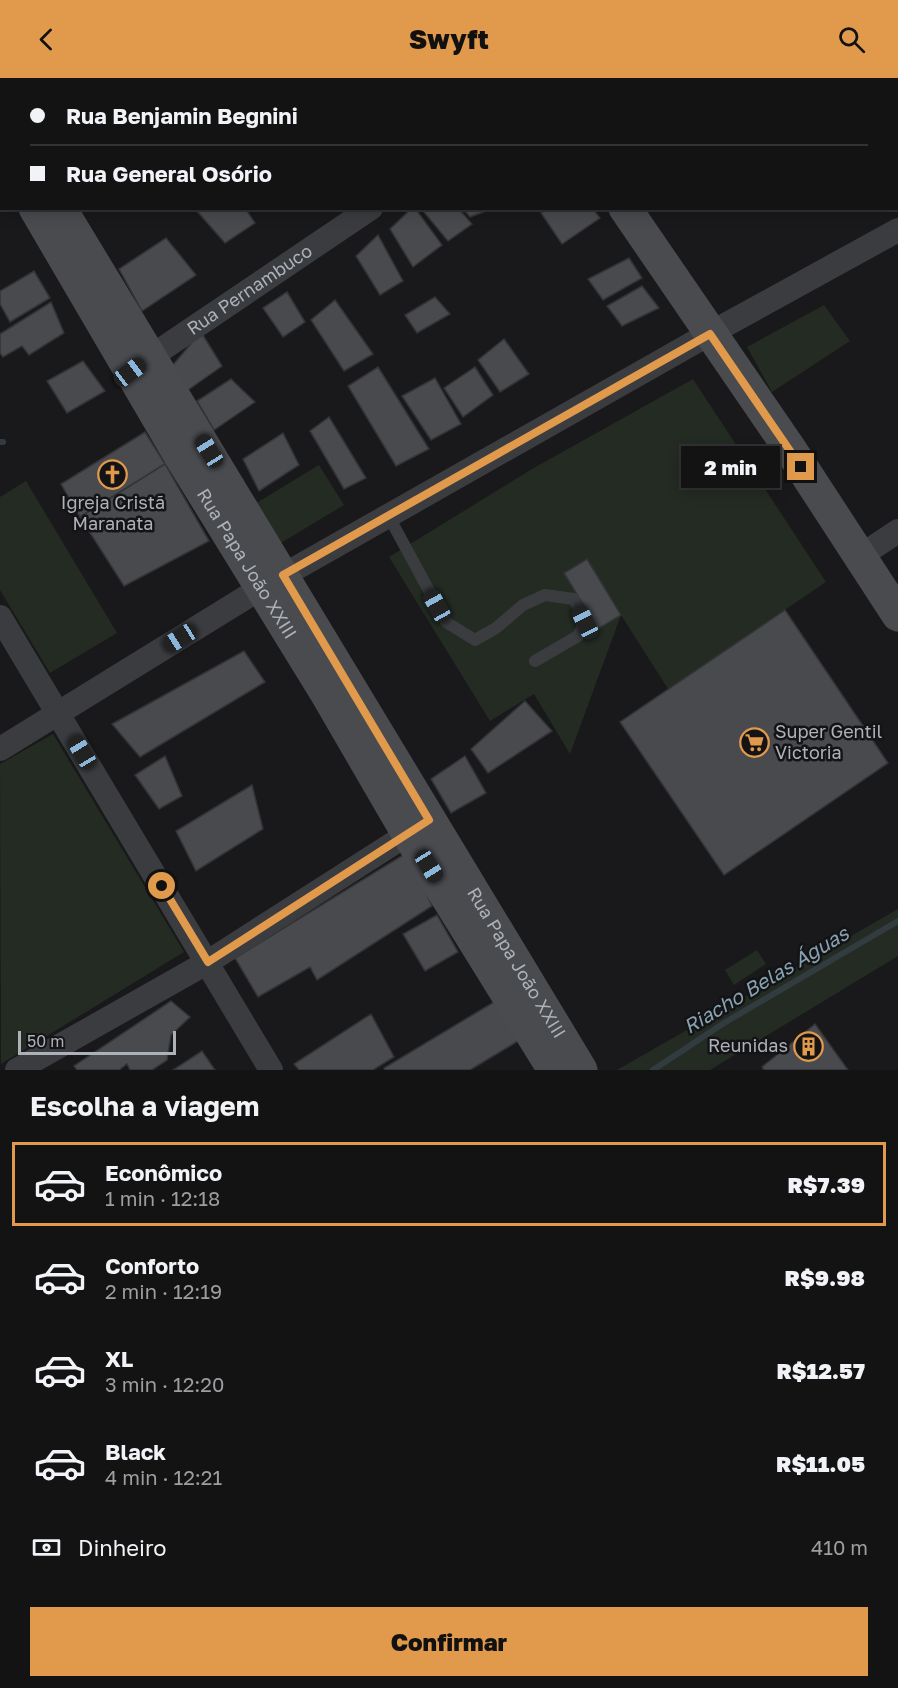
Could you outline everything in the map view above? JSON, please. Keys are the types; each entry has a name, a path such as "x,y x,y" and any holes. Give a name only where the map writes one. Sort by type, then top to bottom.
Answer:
{"street":[{"name":"Rua Pernambuco","path":"140,364 368,210"},
{"path":"626,210 790,449 898,615"},
{"name":"Rua Papa João XXIII","path":"52,216 517,988 554,1070"},
{"path":"0,749 272,581 898,230"},
{"path":"859,557 898,531"},
{"path":"0,617 272,1070"},
{"path":"17,1070 208,962 419,827"},
{"name":"Rua Papa João XXIII","path":"517,988 582,1070"}],"lane":[{"path":"388,515 446,622 475,640 496,628 523,604 545,595 574,599 585,622 578,636 535,661"}],"shaded area":[{"path":"824,305 850,341 772,392 747,347"},
{"path":"693,379 826,582 668,689 621,615 570,754 534,694 490,721 389,557 532,469","holes":["587,559 621,614 598,629 564,573"]},
{"path":"319,465 344,505 274,547 250,507"},
{"path":"26,481 117,633 50,673 0,590 0,497"},
{"path":"53,734 184,952 1,1064 0,764"},
{"path":"898,909 898,956 710,1070 617,1070"},
{"path":"757,950 766,964 734,985 725,970"}],"building":[{"path":"196,210 246,210 255,223 225,243"},
{"path":"410,210 416,210 442,245 413,267 390,229"},
{"path":"460,210 472,224 448,241 423,211"},
{"path":"464,210 489,210 470,217"},
{"path":"546,210 594,210 600,218 562,244 541,213"},
{"path":"378,235 403,281 380,295 356,256"},
{"path":"166,238 196,275 142,311 119,269"},
{"path":"629,258 642,278 603,300 588,279"},
{"path":"34,271 50,298 10,322 0,304 0,291"},
{"path":"642,286 659,308 622,326 607,306"},
{"path":"287,292 305,322 283,337 263,308"},
{"path":"435,297 450,314 417,333 405,315"},
{"path":"335,300 373,354 344,371 311,320"},
{"path":"51,302 64,333 29,355 22,346 3,357 0,353 0,334"},
{"path":"201,332 222,366 188,390 172,366"},
{"path":"504,339 529,374 500,392 478,360"},
{"path":"83,361 105,391 67,413 47,381"},
{"path":"378,367 429,449 396,466 348,386"},
{"path":"475,367 493,395 463,417 444,388"},
{"path":"435,378 461,424 431,440 402,396"},
{"path":"231,379 255,402 214,430 197,401"},
{"path":"329,417 366,478 344,489 310,431"},
{"name":"Igreja Cristã Maranata","path":"145,432 165,464 80,517 61,484"},
{"path":"283,433 299,465 259,491 243,459"},
{"path":"165,464 209,541 124,586 80,517"},
{"path":"587,559 621,615 598,629 564,573"},
{"name":"Super Gentil Victoria","path":"785,610 888,763 724,875 620,722"},
{"path":"244,651 265,682 140,757 112,724"},
{"path":"525,701 552,731 488,773 471,749"},
{"path":"165,756 182,796 159,809 135,775"},
{"path":"465,756 486,793 451,813 431,779"},
{"path":"252,785 263,829 196,871 176,831"},
{"path":"408,852 432,906 317,980 310,967 258,997 235,958"},
{"path":"437,915 458,952 425,971 403,934"},
{"path":"171,1001 190,1017 171,1035 167,1060 152,1070 130,1070 127,1064 119,1070 77,1070 74,1066"},
{"path":"494,1002 518,1041 470,1070 385,1070 384,1068"},
{"path":"371,1014 394,1057 373,1070 299,1070 294,1064"},
{"name":"Reunidas","path":"815,1024 848,1070 764,1070 762,1067"},
{"path":"202,1051 215,1070 173,1070"}],"waterway":[{"name":"Riacho Belas Águas","path":"653,1070 724,1023 898,921"}],"place":[{"name":"Igreja Cristã Maranata","path":"113,474"},
{"name":"Super Gentil Victoria","path":"754,742"},
{"name":"Reunidas","path":"809,1046"}],"route":[{"path":"162,886 208,962 429,820 283,575 710,334 801,467"}]}
